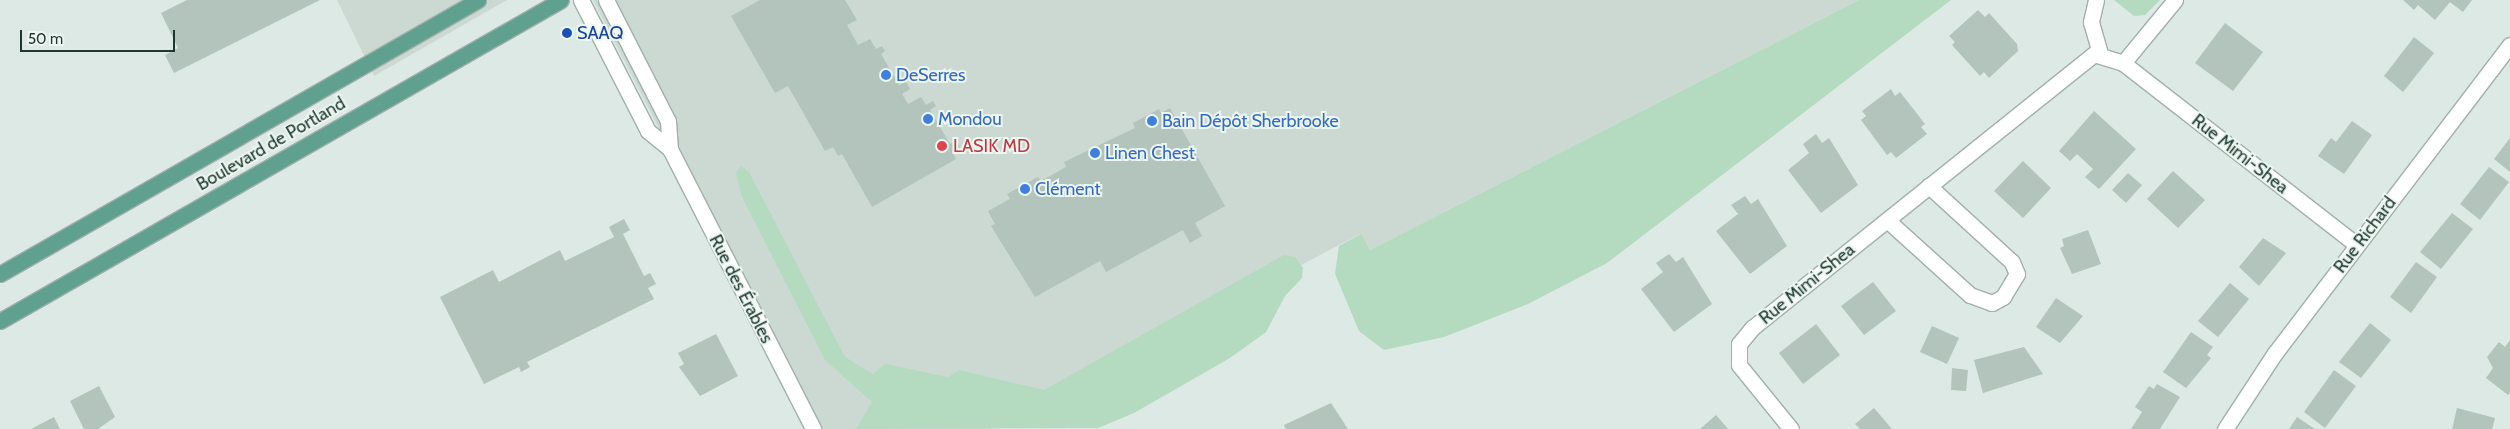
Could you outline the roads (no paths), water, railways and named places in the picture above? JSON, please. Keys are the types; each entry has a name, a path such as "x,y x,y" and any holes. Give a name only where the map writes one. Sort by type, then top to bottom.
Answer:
{"main road":[{"name":"Boulevard de Portland","path":"0,274 478,0"},
{"name":"Boulevard de Portland","path":"0,321 562,0"}],"street":[{"name":"Rue des Érables","path":"581,0 648,131 670,149"},
{"name":"Rue des Érables","path":"606,0 668,121 670,149 813,429"},
{"path":"2096,0 2090,22 2100,53"},
{"path":"2123,63 2175,0"},
{"name":"Rue Richard","path":"2225,429 2274,353 2510,45"},
{"name":"Rue Mimi-Shea","path":"1791,429 1747,380 1736,354 1752,328 2088,58 2100,53 2123,63 2357,245"},
{"path":"1887,220 1970,295 1992,303 2003,297 2016,274 2012,262 1929,186"}],"place":[{"name":"SAAQ","path":"567,33"},
{"name":"DeSerres","path":"886,75"},
{"name":"Mondou","path":"928,119"},
{"name":"Bain Dépôt Sherbrooke","path":"1152,121"},
{"name":"LASIK MD","path":"942,146"},
{"name":"Linen Chest","path":"1095,153"},
{"name":"Clément","path":"1025,189"}]}
